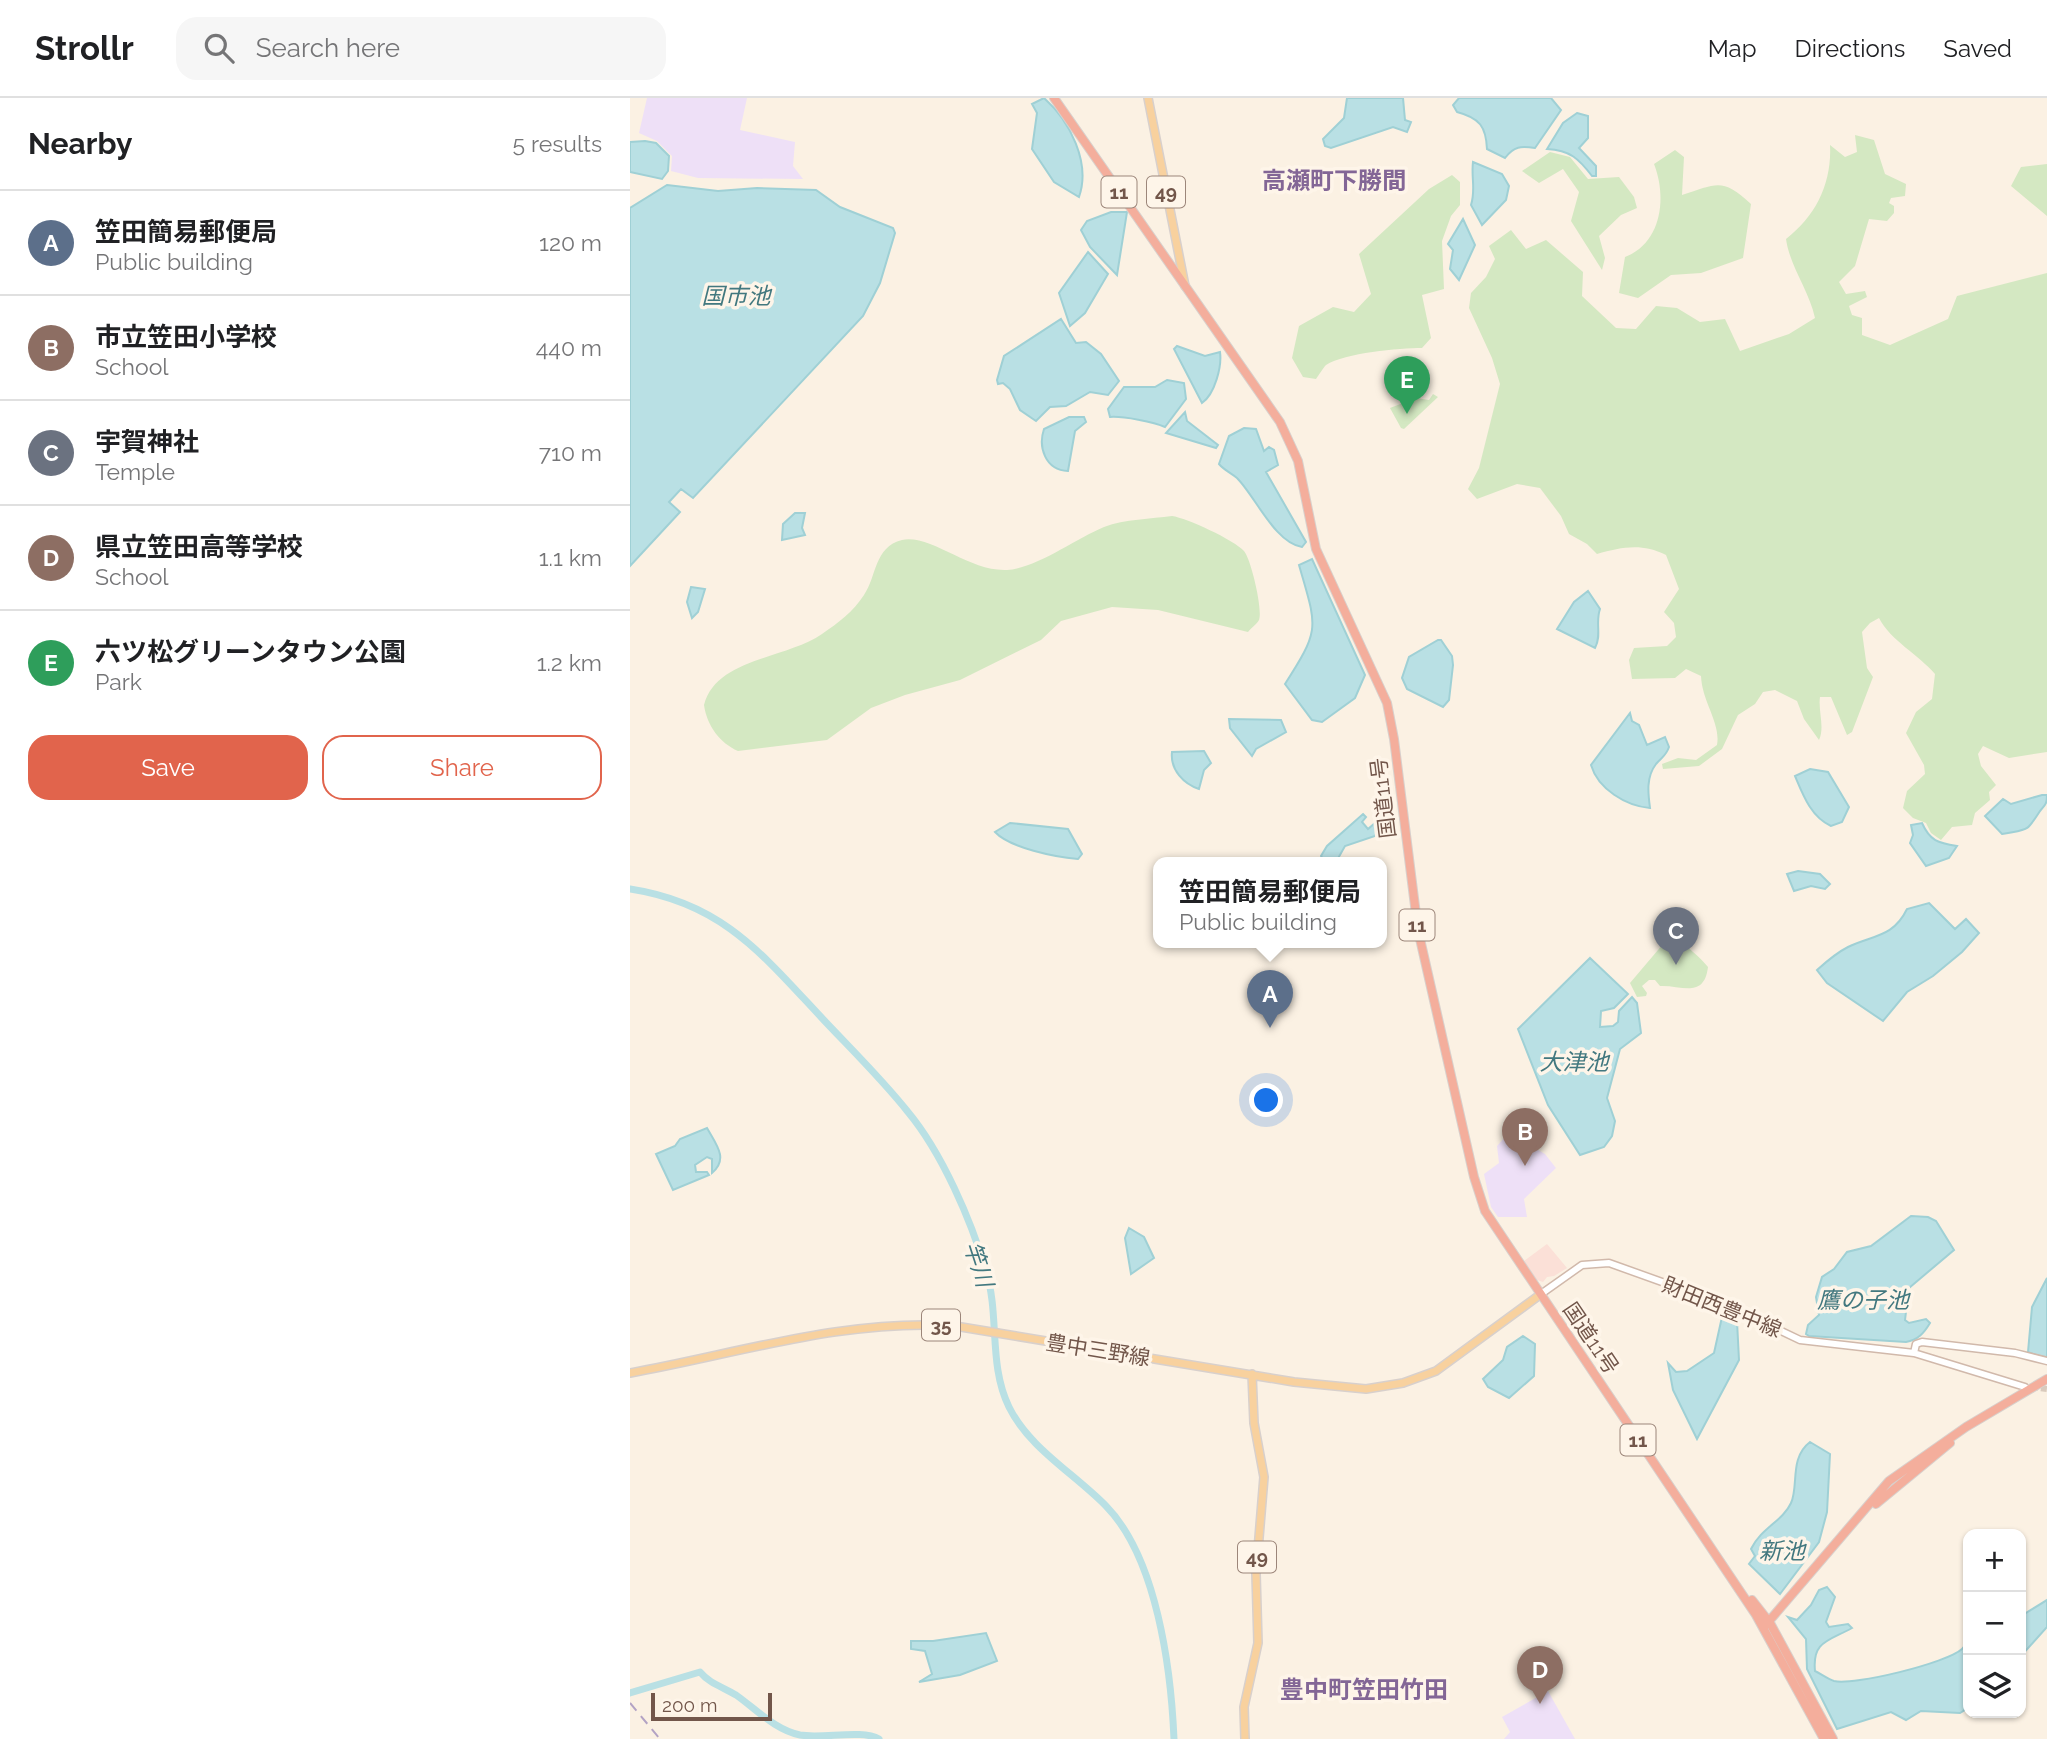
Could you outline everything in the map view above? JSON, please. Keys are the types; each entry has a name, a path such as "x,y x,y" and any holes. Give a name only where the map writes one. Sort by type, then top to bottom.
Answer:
{"highway":[{"name":"国道11号","path":"1054,98 1286,432 1298,461 1316,549 1387,704 1394,739 1418,930 1476,1186 1489,1219 1737,1586 1768,1623 1833,1739"},
{"path":"1768,1623 1840,1540 1879,1502 1946,1446 2047,1382"},
{"name":"国道11号","path":"1768,1623 1824,1739"}],"main road":[{"name":"49","path":"1148,98 1185,286"},
{"name":"財田西豊中線","path":"1541,1294 1582,1265 1609,1263 1729,1306 1800,1340 1914,1353 2025,1387"},
{"name":"豊中三野線","path":"630,1373 865,1328 915,1324 955,1326 1252,1374 1366,1389 1402,1383 1436,1371 1541,1294"},
{"name":"財田西豊中線","path":"1914,1353 1916,1343 1922,1342 2015,1353 2047,1361"},
{"name":"49","path":"1245,1739 1244,1707 1258,1643 1256,1574 1264,1486 1254,1423 1252,1374"}],"shaded area":[{"path":"647,98 747,98 740,130 795,142 793,166 803,179 698,178 671,171 672,156 657,141 639,133"},
{"path":"1530,1110 1539,1120 1526,1135 1531,1146 1545,1154 1556,1168 1524,1199 1527,1217 1498,1217 1491,1207 1484,1174 1499,1163 1497,1146"},
{"path":"1547,1244 1567,1268 1547,1277 1543,1282 1537,1280 1524,1261"},
{"path":"1548,1691 1575,1739 1504,1739 1510,1732 1502,1717"}],"green space":[{"path":"1855,135 1874,140 1885,174 1906,184 1905,196 1891,198 1889,203 1894,206 1894,213 1887,221 1869,219 1855,266 1839,282 1846,294 1865,291 1867,297 1849,306 1852,315 1862,318 1862,335 1890,345 1948,319 1957,296 2047,273 2047,752 2009,758 1983,746 1978,754 1981,766 1996,785 1989,792 1990,800 1975,813 1972,825 1952,827 1941,840 1931,833 1926,823 1913,818 1903,808 1907,791 1925,774 1924,765 1906,733 1916,712 1932,699 1935,674 1890,634 1879,618 1862,632 1867,668 1873,677 1852,732 1847,735 1831,697 1820,697 1819,740 1804,719 1797,701 1775,690 1763,692 1755,704 1738,715 1722,749 1699,766 1663,769 1662,764 1678,758 1696,760 1717,745 1718,737 1704,695 1701,676 1686,669 1675,678 1632,679 1629,660 1634,648 1667,646 1676,637 1674,623 1664,612 1679,589 1666,555 1632,547 1597,554 1587,544 1569,534 1561,516 1540,488 1517,484 1477,499 1468,489 1479,468 1500,384 1492,358 1469,308 1471,293 1486,277 1495,259 1489,246 1511,230 1526,249 1546,240 1583,272 1582,296 1616,328 1636,329 1656,306 1677,308 1700,322 1725,319 1740,351 1789,334 1815,318 1791,259 1786,239 1806,220 1820,198 1828,172 1830,145 1845,157 1857,152"},
{"path":"1675,150 1684,157 1682,195 1719,185 1733,190 1751,204 1743,258 1701,273 1671,275 1638,298 1619,293 1625,257 1647,241 1658,218 1660,190 1654,164"},
{"path":"1550,152 1570,157 1588,179 1619,177 1634,197 1637,208 1621,215 1599,236 1605,258 1602,270 1571,221 1579,192 1563,169 1539,183 1522,171"},
{"path":"2047,164 2047,216 2011,186 2021,167"},
{"path":"1452,175 1460,182 1460,205 1451,216 1442,241 1444,289 1422,295 1431,338 1422,348 1387,350 1346,357 1326,365 1316,379 1303,377 1292,358 1299,326 1333,307 1354,312 1371,294 1359,254 1429,189"},
{"path":"1433,394 1438,397 1404,429 1401,428 1390,408 1416,398 1429,400"},
{"path":"1172,516 1210,530 1244,551 1256,585 1260,614 1258,622 1248,632 1158,610 1112,607 1061,621 1041,640 960,680 905,695 871,708 827,740 738,751 731,748 711,727 704,705 711,689 737,668 807,642 839,621 864,595 881,555 893,544 902,540 925,542 979,565 1007,570 1043,559 1112,524"},
{"path":"1669,937 1676,937 1708,967 1706,977 1697,987 1691,988 1660,986 1655,980 1649,980 1642,986 1646,996 1637,997 1630,983"}],"water":[{"path":"1044,98 1062,118 1076,143 1082,170 1079,197 1054,182 1032,149 1037,113 1032,104"},
{"path":"1347,98 1403,98 1405,120 1411,122 1407,132 1393,127 1331,148 1325,146 1323,139 1344,118"},
{"path":"1459,98 1551,98 1561,110 1535,148 1518,148 1505,158 1487,149 1480,124 1457,112 1453,105"},
{"path":"1577,113 1588,116 1588,138 1579,148 1596,166 1596,176 1592,176 1578,160 1568,154 1547,149 1563,123"},
{"path":"630,142 656,143 669,156 668,171 662,179 630,172"},
{"path":"1473,162 1502,174 1509,186 1506,200 1482,225 1471,205"},
{"name":"国市池","path":"667,185 718,191 757,188 816,190 840,207 893,228 895,233 880,283 863,316 693,498 681,489 669,502 680,512 630,566 630,208"},
{"path":"1111,212 1127,212 1117,275 1090,247 1081,230 1087,221"},
{"path":"1463,219 1475,245 1459,280 1450,269 1453,250 1448,244"},
{"path":"1088,252 1108,274 1085,313 1070,326 1059,293"},
{"path":"1061,319 1076,343 1086,342 1101,354 1119,381 1108,395 1090,392 1066,406 1050,407 1036,421 1020,410 1010,389 1003,383 998,384 997,380 1004,356"},
{"path":"1177,346 1205,356 1220,352 1217,379 1211,393 1202,403 1174,349"},
{"path":"1167,380 1184,383 1186,399 1165,427 1123,417 1110,417 1108,409 1124,387 1155,387"},
{"path":"1185,412 1187,421 1218,445 1216,448 1166,433"},
{"path":"1069,417 1084,417 1086,422 1075,431 1068,471 1060,470 1049,462 1043,450 1042,436 1044,429"},
{"path":"1244,428 1256,429 1264,451 1269,447 1274,450 1278,465 1266,472 1306,542 1302,547 1292,544 1274,528 1244,486 1219,464 1229,436"},
{"path":"795,513 805,513 802,528 805,535 782,540 783,524"},
{"path":"1312,559 1365,675 1355,698 1322,722 1312,720 1285,684 1310,638 1312,616 1299,565"},
{"path":"691,587 705,589 698,612 692,618 687,602"},
{"path":"1588,591 1600,609 1595,648 1557,629 1574,602"},
{"path":"1441,640 1452,656 1453,665 1449,700 1443,707 1407,689 1402,678 1409,657"},
{"path":"1630,713 1632,721 1639,725 1647,745 1665,737 1669,747 1656,764 1649,780 1650,808 1632,804 1614,795 1600,782 1591,765"},
{"path":"1229,719 1281,720 1286,732 1256,749 1252,756 1230,728"},
{"path":"1204,751 1211,763 1204,770 1199,789 1188,784 1179,775 1173,765 1172,752"},
{"path":"1810,769 1828,772 1849,807 1842,822 1831,826 1818,817 1808,805 1795,776"},
{"path":"2047,795 2045,804 2029,827 2022,830 2002,834 1985,816 2003,799 2011,804"},
{"path":"1363,814 1366,817 1362,822 1368,829 1375,823 1379,828 1375,836 1345,846 1339,857 1322,857 1327,846"},
{"path":"1010,823 1068,829 1082,854 1078,859 1057,856 1011,843 995,832"},
{"path":"1922,823 1935,840 1957,846 1949,858 1926,866 1910,843 1913,835 1911,825"},
{"path":"1798,871 1820,874 1830,884 1825,889 1811,886 1794,891 1787,874"},
{"path":"1929,903 1955,929 1966,919 1979,933 1962,952 1933,976 1907,992 1883,1021 1827,983 1817,970 1844,949 1889,931 1907,909"},
{"name":"大津池","path":"1590,958 1628,994 1614,1008 1601,1011 1600,1027 1613,1026 1618,1022 1619,1011 1632,997 1637,1003 1641,1033 1620,1049 1607,1098 1615,1121 1612,1136 1604,1147 1580,1155 1548,1105 1518,1029"},
{"path":"707,1128 719,1151 720,1162 717,1168 712,1173 712,1159 707,1157 695,1165 696,1172 707,1172 709,1175 673,1190 656,1154 675,1146 680,1139"},
{"name":"鷹の子池","path":"1911,1216 1928,1217 1936,1221 1954,1250 1909,1288 1905,1320 1909,1323 1926,1319 1930,1323 1923,1333 1906,1342 1806,1334 1808,1325 1819,1315 1816,1297 1822,1277 1834,1269 1847,1252 1871,1246"},
{"path":"1129,1228 1144,1237 1154,1258 1131,1274 1125,1238"},
{"path":"2047,1278 2047,1359 2028,1352 2032,1307"},
{"path":"1729,1316 1737,1321 1739,1360 1697,1439 1673,1390 1668,1363 1676,1372 1687,1371 1714,1353 1722,1317"},
{"path":"1523,1336 1535,1344 1534,1376 1509,1398 1488,1387 1483,1379 1503,1360 1507,1347"},
{"name":"新池","path":"1810,1442 1830,1454 1827,1512 1819,1542 1780,1594 1749,1564 1755,1556 1751,1549 1760,1535 1783,1515 1791,1503 1799,1456"},
{"path":"1827,1587 1835,1597 1826,1622 1829,1627 1848,1624 1852,1628 1829,1639 1819,1648 1815,1671 1834,1681 1860,1680 1938,1661 1963,1648 1963,1711 1921,1711 1906,1720 1891,1712 1837,1729 1807,1669 1806,1639 1788,1617 1797,1620 1811,1605 1819,1590"},
{"path":"2047,1600 2047,1627 2026,1650 2026,1613"},
{"path":"986,1633 997,1661 960,1675 919,1682 932,1674 925,1651 911,1649 911,1641 933,1641"}],"waterway":[{"name":"竿川","path":"630,889 690,906 738,935 779,972 888,1088 932,1147 964,1209 986,1271 993,1305 996,1357 1009,1407 1040,1448 1106,1506 1138,1554 1149,1584 1165,1648 1174,1739"},
{"path":"630,1693 700,1672 774,1724 791,1732 809,1736 853,1734 879,1739"}],"tunnel":[{"path":"2032,1387 2047,1389"}],"railway":[{"path":"630,1703 660,1739"}],"place":[{"name":"六ツ松グリーンタウン公園","path":"1407,414"},
{"name":"宇賀神社","path":"1676,965"},
{"name":"笠田簡易郵便局","path":"1270,1028"},
{"name":"市立笠田小学校","path":"1525,1166"},
{"name":"県立笠田高等学校","path":"1540,1704"}],"district":[{"name":"高瀬町下勝間","path":"1334,180"},
{"name":"豊中町笠田竹田","path":"1364,1689"}]}
